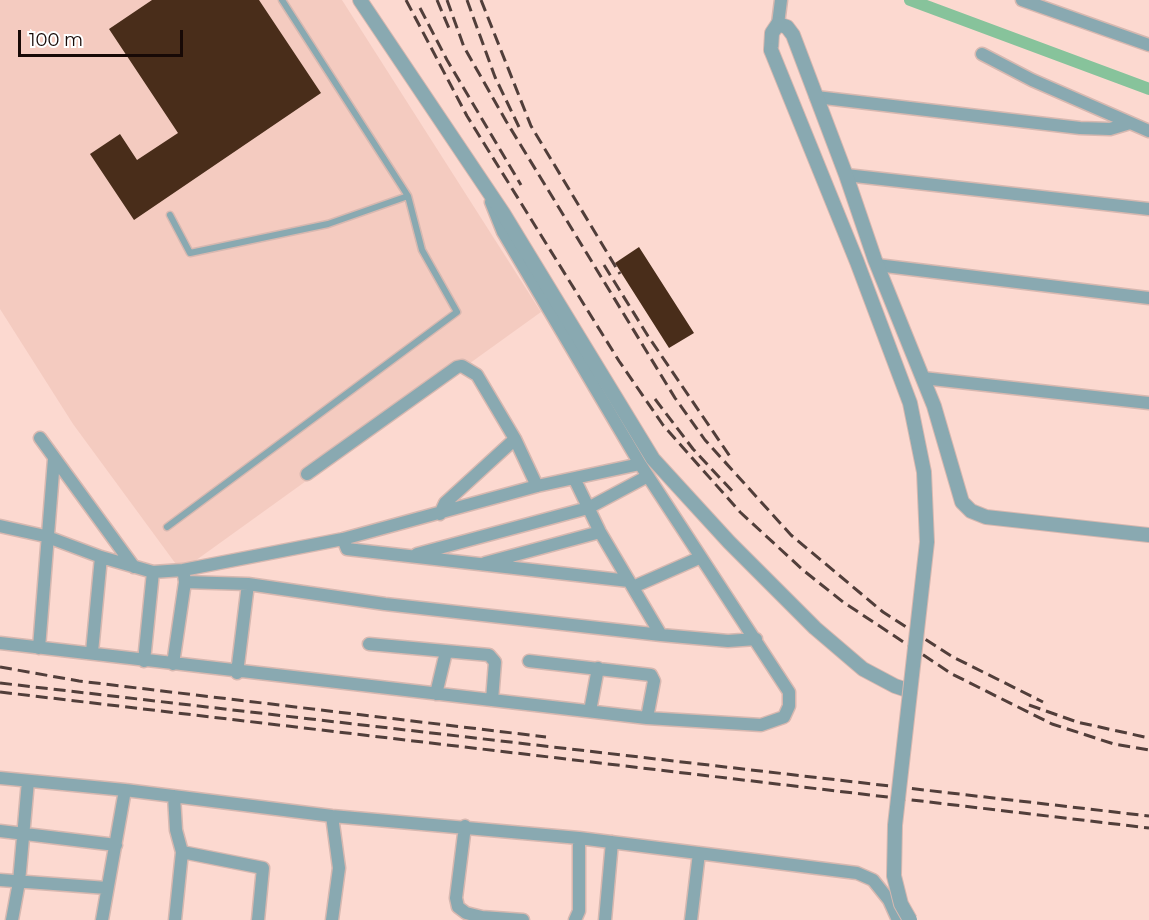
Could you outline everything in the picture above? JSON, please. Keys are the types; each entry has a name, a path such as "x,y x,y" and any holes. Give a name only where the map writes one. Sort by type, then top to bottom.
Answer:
{"street":[{"path":"360,0 483,183 637,435 669,479 815,628 863,669 910,691"},
{"path":"782,0 778,24 772,33 771,50 857,262 910,403 918,436 926,495 927,542 895,825 894,876 901,904 909,920"},
{"path":"1022,0 1149,45"},
{"path":"778,24 787,27 793,36 846,175 877,265 934,406 962,502 971,511 986,517 1149,535"},
{"path":"982,54 1032,80 1149,131"},
{"path":"816,97 1080,128 1110,129 1130,123"},
{"path":"846,175 1149,209"},
{"path":"0,643 92,652 237,673 436,693 647,718 761,725 784,717 789,706 789,692 756,639 699,558 640,464 503,232 483,183"},
{"path":"877,265 1149,298"},
{"path":"307,474 457,367 462,366 477,375 515,439 537,486"},
{"path":"923,378 1149,403"},
{"path":"40,438 134,567"},
{"path":"440,514 444,503 515,439"},
{"path":"39,648 54,459"},
{"path":"184,576 343,539 537,486 575,480 640,464"},
{"path":"409,556 588,508 648,476"},
{"path":"575,480 600,532 661,635"},
{"path":"0,526 153,572 385,604 661,635 728,641 756,639"},
{"path":"481,564 600,532"},
{"path":"343,539 347,549 631,584 699,558"},
{"path":"92,652 101,557"},
{"path":"144,661 153,572"},
{"path":"173,664 184,576"},
{"path":"237,673 248,584"},
{"path":"369,644 493,658 495,662 492,700"},
{"path":"436,693 446,652"},
{"path":"529,662 651,675 654,681 647,718"},
{"path":"590,711 598,668"},
{"path":"0,778 125,790 332,816 465,826 579,838 857,873 873,880 889,900 898,920"},
{"path":"12,920 19,882 28,781"},
{"path":"102,920 125,790"},
{"path":"174,796 176,830 182,852 175,920"},
{"path":"332,816 339,868 332,920"},
{"path":"465,826 456,898 458,907 466,913 482,917 523,920"},
{"path":"0,831 116,845"},
{"path":"575,920 579,911 579,838"},
{"path":"605,920 612,842"},
{"path":"182,852 263,868 258,920"},
{"path":"691,920 699,853"},
{"path":"0,880 107,888"}],"lane":[{"path":"167,527 457,312 422,250 408,196 282,0"},
{"path":"170,215 190,253 328,224 408,196"}],"shaded area":[{"path":"0,0 342,0 541,312 181,571 73,424 0,309"}],"building":[{"path":"152,0 259,0 321,93 134,220 90,154 120,134 137,160 178,133 109,29"},
{"path":"639,247 694,333 669,348 615,263"}],"waterway":[{"path":"910,0 1149,89"}],"railway":[{"path":"406,0 467,116 619,361 663,425 740,512 803,570 843,602 952,674 1052,724 1114,744 1149,750"},
{"path":"437,0 451,33"},
{"path":"447,0 464,47 506,121 675,398 705,440 791,535 883,612 953,657 1043,702"},
{"path":"467,0 495,77 519,127"},
{"path":"481,0 531,126 620,274"},
{"path":"420,8 447,60 521,185"},
{"path":"604,265 648,336 731,458"},
{"path":"655,399 693,449 734,493"},
{"path":"0,667 79,681 546,737"},
{"path":"0,683 1149,816"},
{"path":"0,692 1149,828"},
{"path":"1029,705 1077,722 1149,738"}]}
